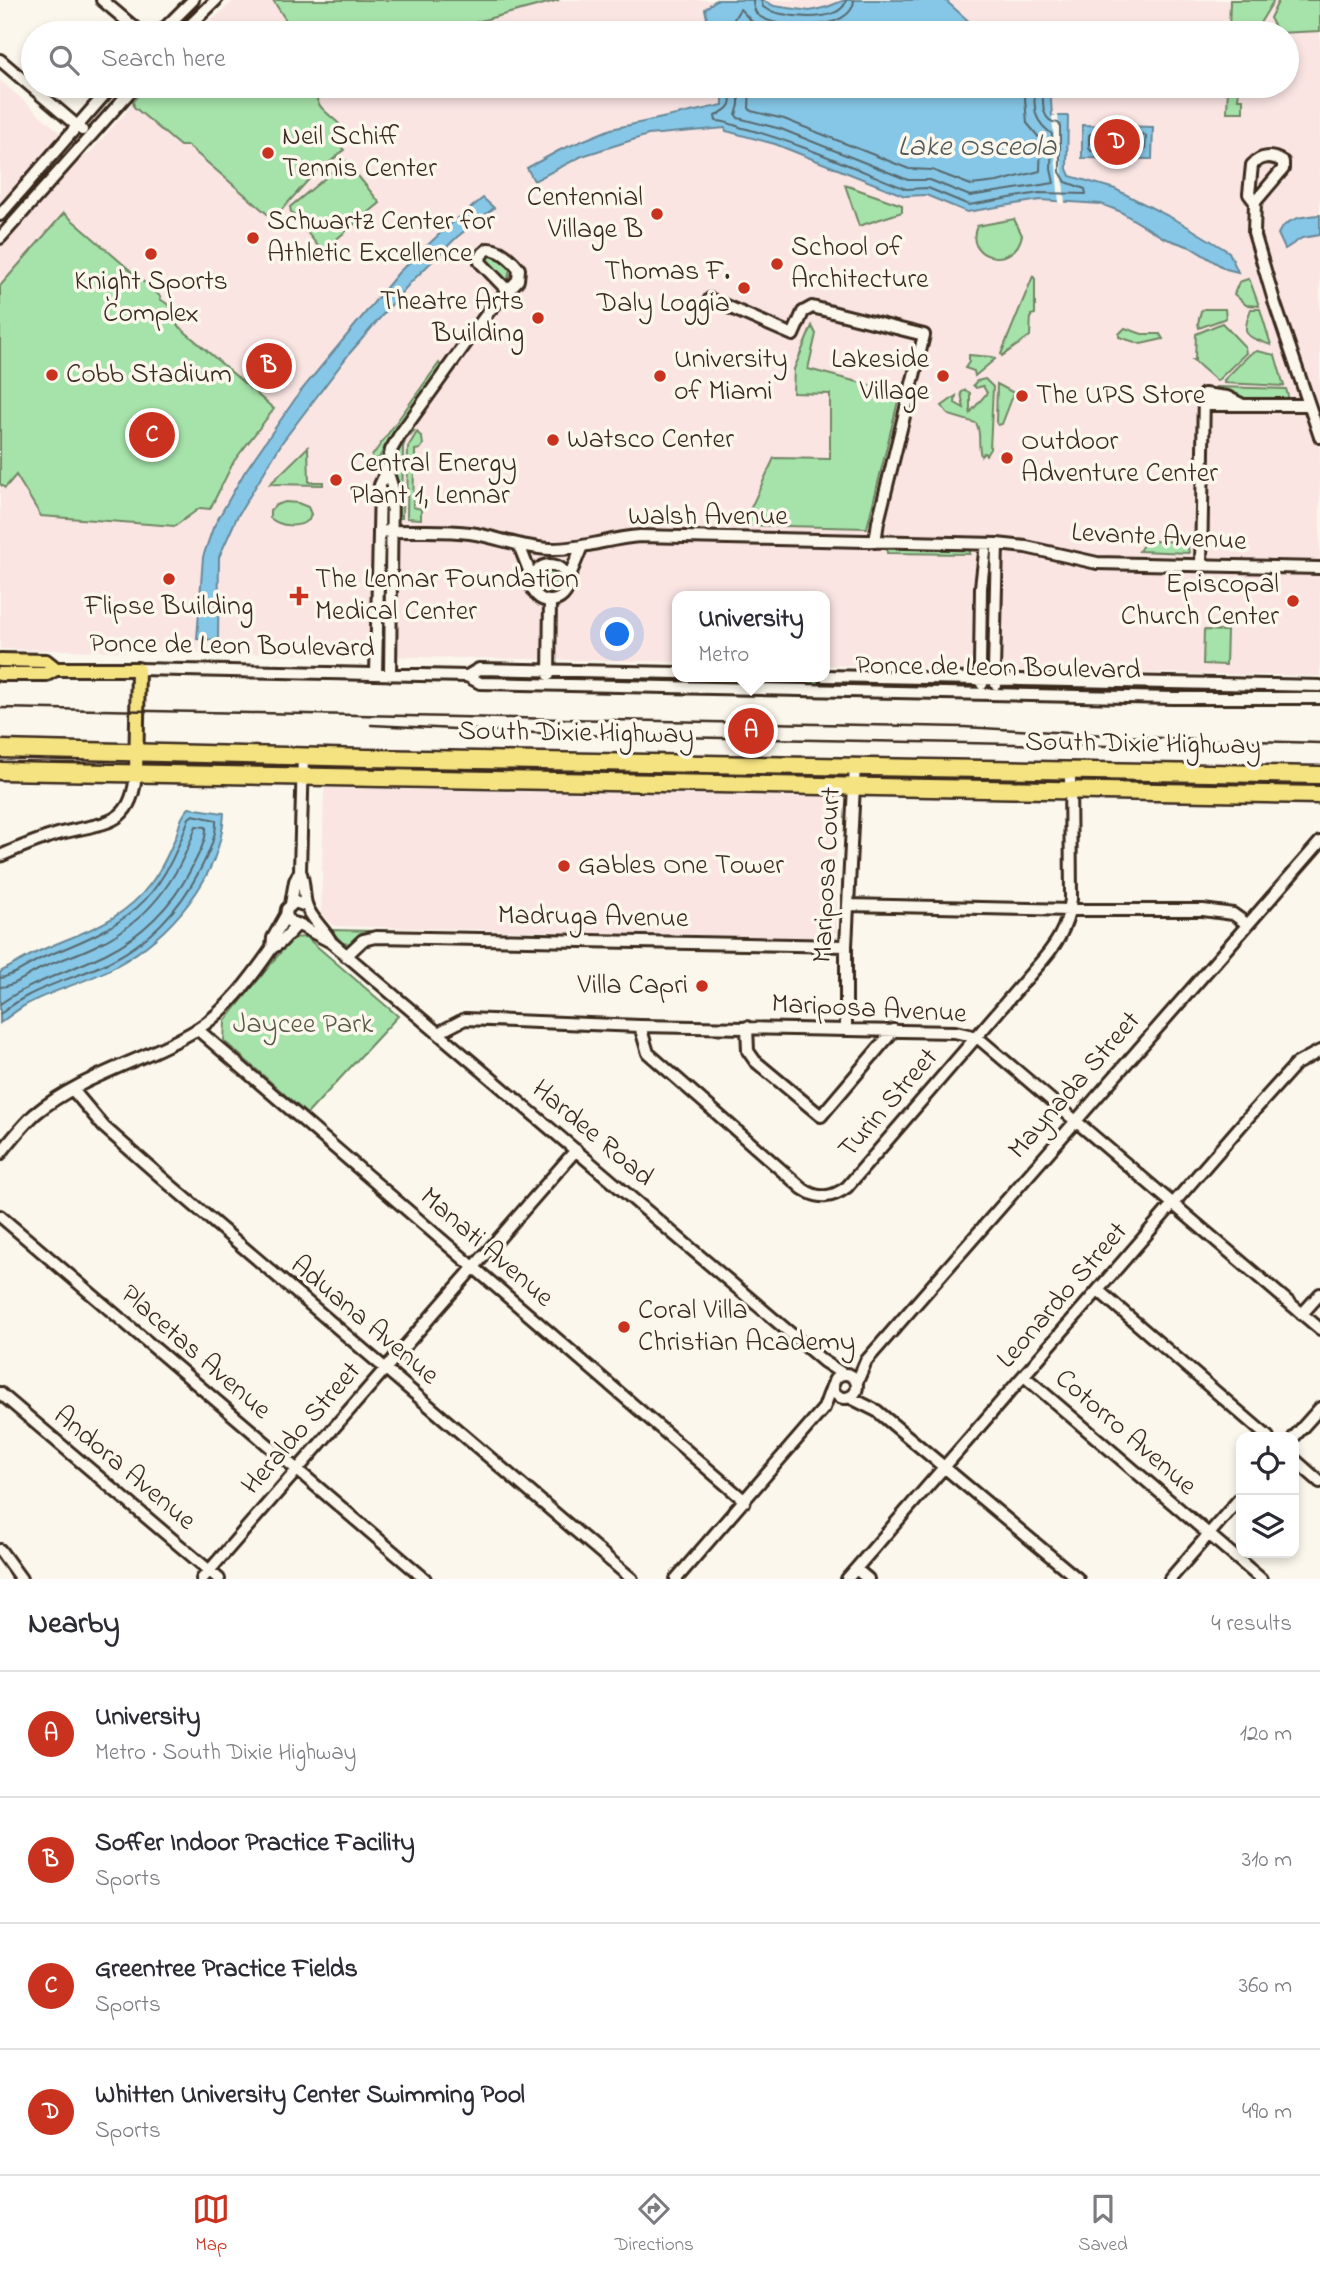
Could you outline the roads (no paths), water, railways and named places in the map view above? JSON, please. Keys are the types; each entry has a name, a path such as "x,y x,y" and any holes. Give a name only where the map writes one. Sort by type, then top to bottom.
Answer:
{"highway":[{"name":"South Dixie Highway","path":"0,748 1320,775"},
{"name":"South Dixie Highway","path":"0,771 1320,795"}],"main road":[{"name":"Ponce de Leon Boulevard","path":"0,660 46,661 56,669 138,669"},
{"path":"0,674 47,674 56,669"},
{"path":"136,773 138,669"}],"street":[{"path":"102,0 127,21"},
{"path":"172,21 194,0"},
{"path":"194,21 216,0"},
{"path":"0,60 21,78"},
{"path":"45,98 89,137"},
{"path":"15,222 1,212 101,98"},
{"path":"0,238 124,98"},
{"path":"1255,202 1253,225 1256,246 1320,437"},
{"path":"376,674 380,485 387,470 391,450 507,290"},
{"path":"710,299 793,335 803,312 812,307 924,335 879,515 875,542"},
{"path":"1200,566 1204,400 1227,397 1241,404 1309,405"},
{"path":"387,470 392,486 390,675"},
{"name":"Walsh Avenue","path":"379,531 464,533 551,549 640,536 992,544"},
{"path":"987,693 980,679 981,587 992,544"},
{"path":"992,544 994,680 999,693"},
{"name":"Levante Avenue","path":"992,544 1026,547 1088,562 1320,568"},
{"path":"519,545 533,578 534,590 538,596 550,601 565,594 568,579 582,546"},
{"path":"533,578 539,568 551,564 562,569 568,579"},
{"path":"549,684 550,601"},
{"path":"980,646 995,646"},
{"name":"Ponce de Leon Boulevard","path":"138,669 467,676 480,683 1173,698 1320,698"},
{"name":"Ponce de Leon Boulevard","path":"467,676 479,669 672,673"},
{"name":"Ponce de Leon Boulevard","path":"830,676 1320,685"},
{"path":"0,1154 34,1115 73,1090 197,1029 240,989 272,948 298,925 305,923 308,909 300,871 303,755"},
{"name":"Mariposa Court","path":"846,1029 846,946 855,765"},
{"name":"Turin Street","path":"640,1026 648,1053 803,1189 812,1195 826,1197 847,1187 1051,951 1065,928 1070,910 1070,770"},
{"path":"0,856 40,840 115,820 130,805 136,773"},
{"name":"Maynada Street","path":"857,1385 866,1362 1320,842"},
{"path":"272,948 273,938 291,904 295,881 300,871"},
{"path":"291,904 299,902 308,909"},
{"path":"848,905 1210,911 1233,914 1247,924"},
{"name":"Hardee Road","path":"308,909 331,942"},
{"path":"286,915 290,922 298,925"},
{"name":"Hardee Road","path":"298,925 331,942 823,1361 845,1373"},
{"name":"Madruga Avenue","path":"346,956 361,942 376,937 846,946"},
{"name":"Mariposa Avenue","path":"438,1033 465,1019 640,1026 956,1032 977,1037 1320,1329"},
{"path":"747,1027 748,1051 755,1061 821,1116 894,1030"},
{"name":"Manati Avenue","path":"197,1029 745,1501"},
{"name":"Leonardo Street","path":"847,1579 1296,1064 1320,1051"},
{"name":"Aduana Avenue","path":"73,1090 104,1127 632,1579"},
{"name":"Heraldo Street","path":"205,1575 576,1150"},
{"name":"Placetas Avenue","path":"0,1216 425,1579"},
{"path":"1099,1291 1262,1432"},
{"path":"1302,1314 1320,1294"},
{"name":"Hardee Road","path":"823,1361 833,1384"},
{"name":"Maynada Street","path":"845,1373 866,1362"},
{"path":"676,1579 824,1408 837,1376 845,1373 852,1376 877,1411"},
{"name":"Cotorro Avenue","path":"1024,1376 1261,1579"},
{"path":"833,1384 835,1393 877,1411 1078,1579"},
{"path":"824,1408 854,1394 857,1385"},
{"name":"Andora Avenue","path":"0,1393 205,1575 219,1579"},
{"path":"1298,1432 1320,1408"},
{"path":"1299,1463 1320,1482"},
{"path":"1170,1579 1236,1503"},
{"path":"0,1550 20,1579"},
{"path":"856,1569 868,1579"}],"water":[{"path":"716,0 762,0 774,6 810,11 845,0 945,0 969,21 708,21 705,9"},
{"name":"Lake Osceola","path":"723,98 1051,98 1052,116 1068,116 1067,169 1070,176 1115,189 1180,222 1229,252 1238,272 1226,269 1190,247 1164,238 1119,211 1101,204 1040,200 967,212 926,195 905,196 775,144 726,131 725,128 648,135 582,156 534,181 527,168 560,150 611,129 723,105"},
{"path":"1082,125 1153,127 1152,159 1082,158"},
{"path":"483,198 494,208 457,237 410,283 349,354 283,441 237,517 219,557 218,640 197,639 203,557 213,528 244,473 300,392 399,272"},
{"path":"1320,215 1320,235 1302,238 1285,249 1278,234 1285,224 1302,217"},
{"path":"189,808 224,813 221,837 203,882 173,922 155,939 116,966 31,1002 0,1023 0,972 33,954 97,926 126,909 159,872"}],"railway":[{"path":"0,708 964,727 1179,739 1320,743"},
{"path":"371,725 578,735 1109,746"}],"place":[{"name":"Whitten University Center Swimming Pool","path":"1117,142"},
{"name":"Neil Schiff Tennis Center","path":"268,153"},
{"name":"Centennial Village B","path":"657,214"},
{"name":"Schwartz Center for Athletic Excellence","path":"253,238"},
{"name":"Knight Sports Complex","path":"151,254"},
{"name":"School of Architecture","path":"777,264"},
{"name":"Thomas F. Daly Loggia","path":"744,288"},
{"name":"Theatre Arts Building","path":"538,318"},
{"name":"Soffer Indoor Practice Facility","path":"269,366"},
{"name":"Cobb Stadium","path":"52,375"},
{"name":"University of Miami","path":"660,376"},
{"name":"Lakeside Village","path":"943,376"},
{"name":"The UPS Store","path":"1022,396"},
{"name":"Greentree Practice Fields","path":"152,435"},
{"name":"Watsco Center","path":"553,440"},
{"name":"Outdoor Adventure Center","path":"1007,458"},
{"name":"Central Energy Plant 1, Lennar","path":"336,480"},
{"name":"Flipse Building","path":"169,579"},
{"name":"The Lennar Foundation Medical Center","path":"299,596"},
{"name":"Episcopal Church Center","path":"1293,601"},
{"name":"University","path":"751,731"},
{"name":"Gables One Tower","path":"564,866"},
{"name":"Villa Capri","path":"702,986"},
{"name":"Coral Villa Christian Academy","path":"624,1327"}],"park label":[{"name":"Jaycee Park","path":"303,1025"}]}
